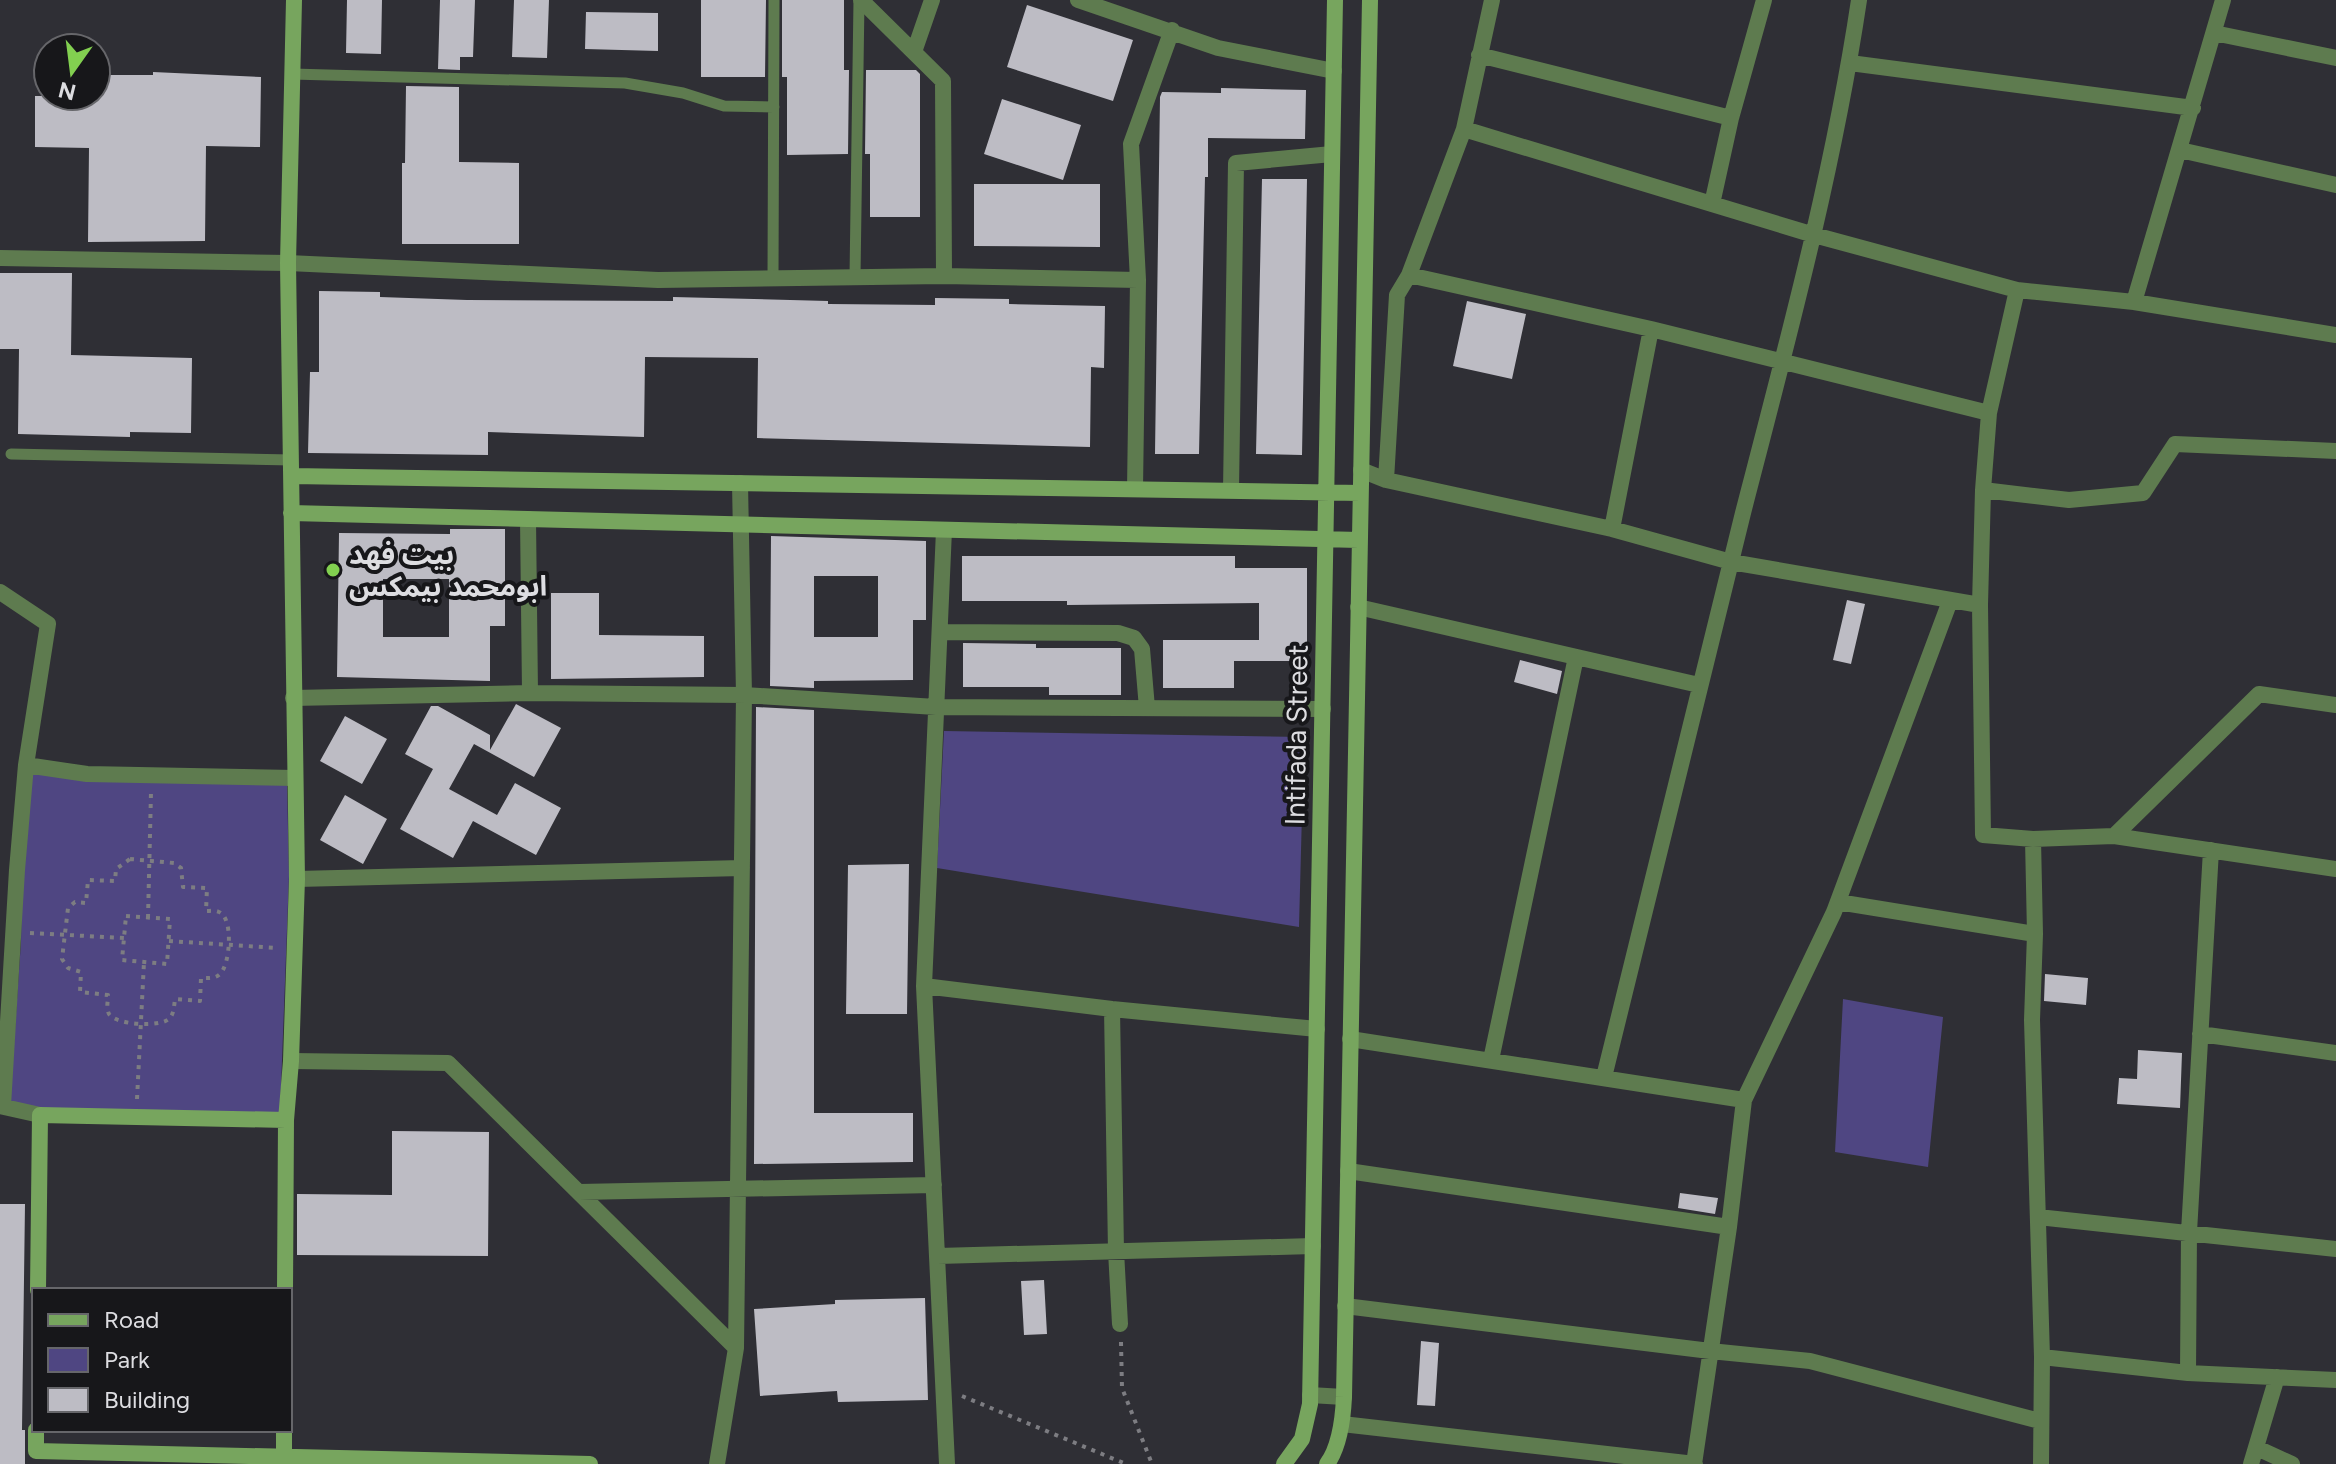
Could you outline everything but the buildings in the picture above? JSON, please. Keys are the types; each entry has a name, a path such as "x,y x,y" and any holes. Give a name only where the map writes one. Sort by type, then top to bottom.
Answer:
{"street":[{"path":"285,1288 286,1120 297,879 288,263 294,0"},
{"path":"860,0 943,81 944,276"},
{"path":"914,52 932,0"},
{"path":"1078,0 1218,48 1334,71"},
{"name":"Intifada Street","path":"1289,1462 1302,1439 1310,1395 1335,0"},
{"path":"1327,1464 1333,1456 1342,1424 1344,1397 1370,0"},
{"path":"1386,480 1397,295 1409,275 1464,129 1492,0"},
{"path":"1712,204 1731,118 1764,0"},
{"path":"1604,1077 1699,685 1814,235 1850,63 1859,0"},
{"path":"2134,302 2223,0"},
{"path":"1135,489 1138,280 1131,144 1172,30"},
{"path":"2214,33 2336,58"},
{"path":"1479,55 1731,118"},
{"path":"1850,63 2193,108"},
{"path":"1464,129 1814,235 2017,290 2134,302 2336,335"},
{"path":"2180,150 2336,185"},
{"path":"1231,490 1236,163 1332,154"},
{"path":"0,258 288,263 658,280 944,276 1138,280"},
{"path":"1409,275 1651,329 1989,413"},
{"path":"2017,290 1989,413 1983,490 1980,605 1983,835 2033,839 2114,836 2336,869"},
{"path":"1612,529 1651,329"},
{"path":"1983,490 2069,500 2143,493 2175,444 2336,451"},
{"path":"292,468 740,483 1360,493"},
{"path":"1361,470 1386,480 1612,529 1731,562 1980,605"},
{"path":"717,1464 736,1348 744,695 740,483"},
{"path":"291,513 1359,540"},
{"path":"528,519 530,693"},
{"path":"944,530 924,986 947,1464"},
{"path":"0,592 48,624 26,765 2,1106 40,1115 286,1120"},
{"path":"1342,1424 1694,1464 1729,1227 1744,1100 1838,902 1950,601"},
{"path":"1358,607 1699,685"},
{"path":"940,632 1118,633 1134,638 1142,649 1147,708"},
{"path":"1491,1060 1576,657"},
{"path":"293,698 530,693 744,695 936,707 1323,709"},
{"path":"2114,836 2259,694 2336,705"},
{"path":"26,765 87,774 294,778"},
{"path":"2033,839 2035,934 2032,1020 2042,1357 2041,1464"},
{"path":"2188,1373 2189,1232 2211,850"},
{"path":"297,879 742,868"},
{"path":"1838,902 2035,934"},
{"path":"924,986 1112,1009 1317,1029"},
{"path":"1112,1009 1120,1324"},
{"path":"2200,1034 2336,1053"},
{"path":"1350,1039 1744,1100"},
{"path":"291,1061 448,1063 736,1348"},
{"path":"38,1288 40,1115"},
{"path":"1348,1171 1729,1227"},
{"path":"579,1192 934,1185"},
{"path":"2038,1217 2336,1249"},
{"path":"938,1256 1313,1246"},
{"path":"1345,1306 1810,1361 2040,1421"},
{"path":"2042,1357 2188,1373 2336,1380"},
{"path":"2277,1377 2254,1456 2292,1464"},
{"path":"1310,1395 1344,1397"},
{"path":"36,1432 36,1458 210,1459 284,1455 392,1461 590,1464"},
{"path":"284,1432 284,1455"}],"lane":[{"path":"773,278 774,0"},
{"path":"855,277 860,0"},
{"path":"292,74 625,83 683,93 724,106 774,107"},
{"path":"11,454 292,468"}],"path":[{"path":"148,918 152,775"},
{"path":"130,859 174,863 181,868 183,887 207,888 206,911 219,912 226,918 229,928 227,964 221,974 213,979 201,978 200,1001 175,999 169,1020 160,1024 112,1018 107,1010 108,995 80,992 81,972 68,968 62,959 64,935 68,908 75,902 86,903 88,880 115,881 116,869 130,859"},
{"path":"126,916 170,919 167,964 122,960 124,938 126,916"},
{"path":"13,932 124,938"},
{"path":"169,941 294,949"},
{"path":"137,1117 144,962"},
{"path":"1120,1324 1122,1388 1152,1464"},
{"path":"944,1388 1126,1464"}],"green space":[{"path":"944,731 1304,737 1299,927 937,868"},
{"path":"30,771 287,784 289,876 280,1113 40,1110 10,1101"},
{"path":"1843,999 1943,1017 1928,1167 1835,1152"}],"place":[{"name":"بيت فهد ابومحمد بيمكس","path":"333,570"}]}
